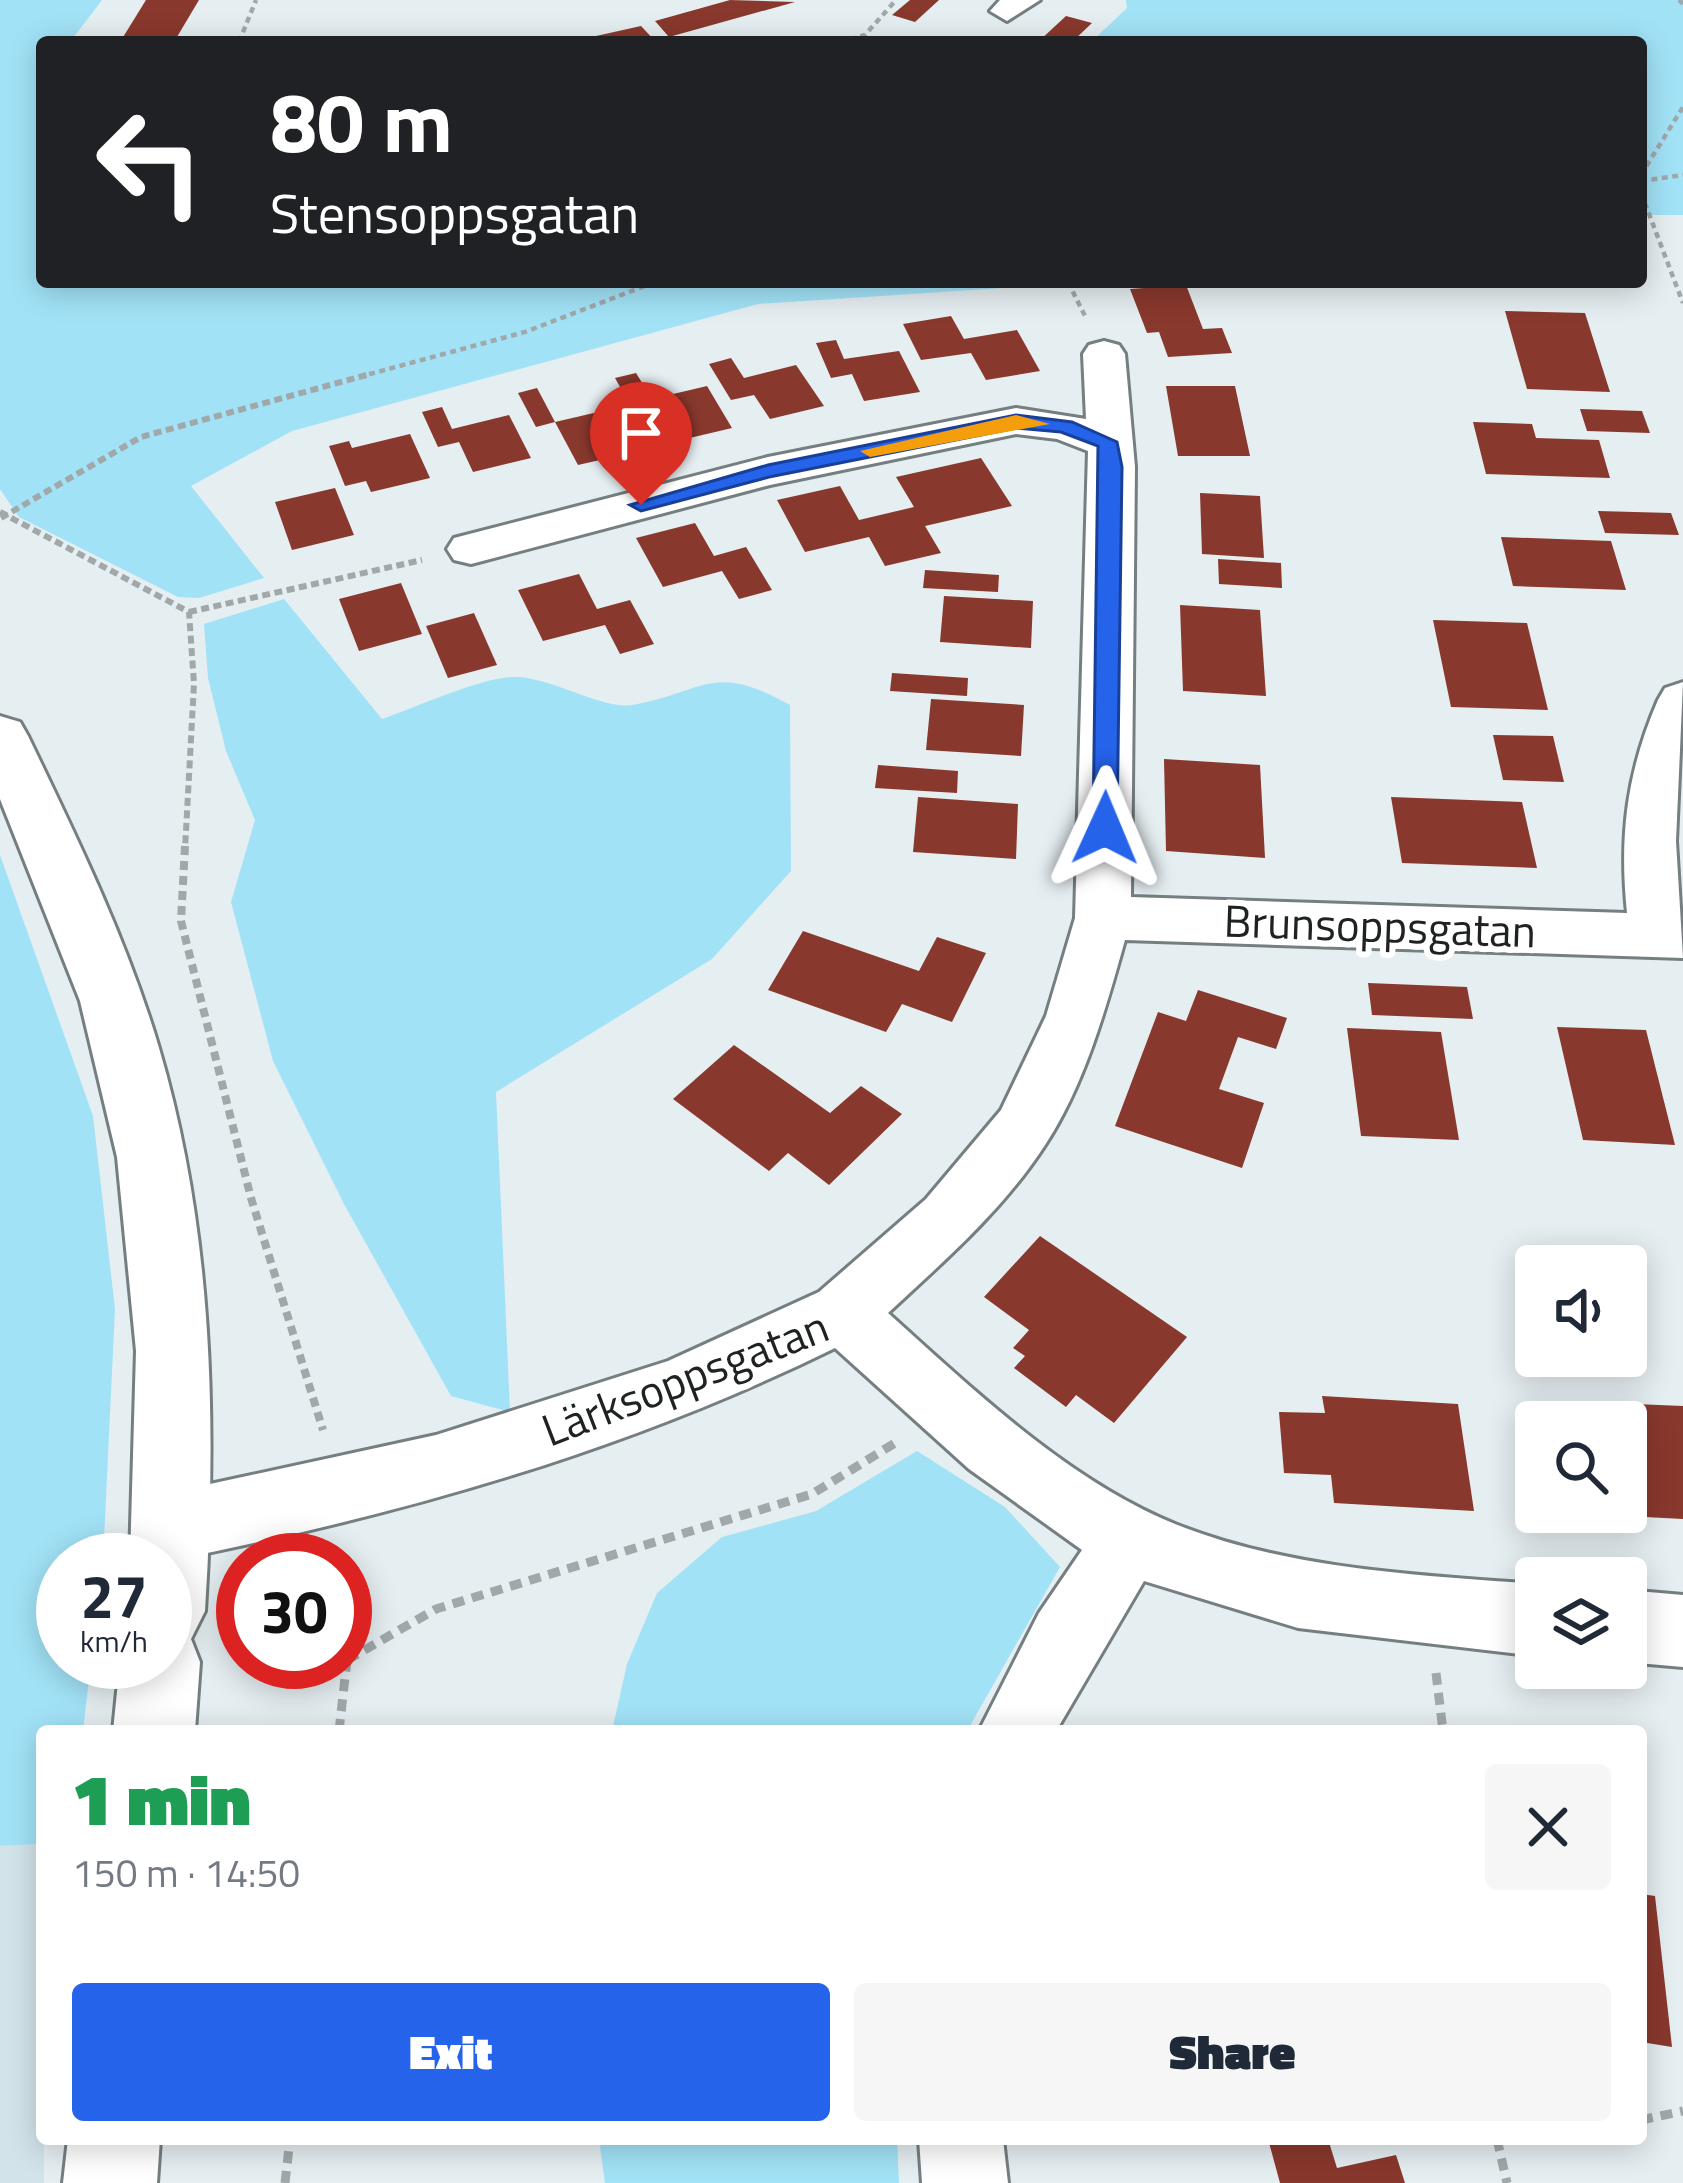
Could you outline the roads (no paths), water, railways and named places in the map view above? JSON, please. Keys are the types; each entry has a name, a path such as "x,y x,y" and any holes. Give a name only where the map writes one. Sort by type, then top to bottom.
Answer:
{"street":[{"path":"842,1313 948,1218 1024,1127 1075,1016 1103,918 1112,467 1104,355"},
{"path":"471,549 768,471 1016,422 1064,426 1107,442"},
{"name":"Brunsoppsgatan","path":"1103,918 1670,935 1645,825 1657,763 1683,700"},
{"path":"0,736 68,880 138,1092 172,1307 172,1533"},
{"name":"Lärksoppsgatan","path":"173,1526 343,1494 691,1383 842,1313 951,1413 1089,1514 1158,1553 1252,1582 1425,1611 1515,1618"},
{"path":"1019,1725 1065,1639 1131,1538"},
{"path":"1647,1627 1683,1630"},
{"path":"155,1725 158,1689"},
{"path":"110,2183 113,2145"},
{"path":"961,2145 964,2183"}]}
